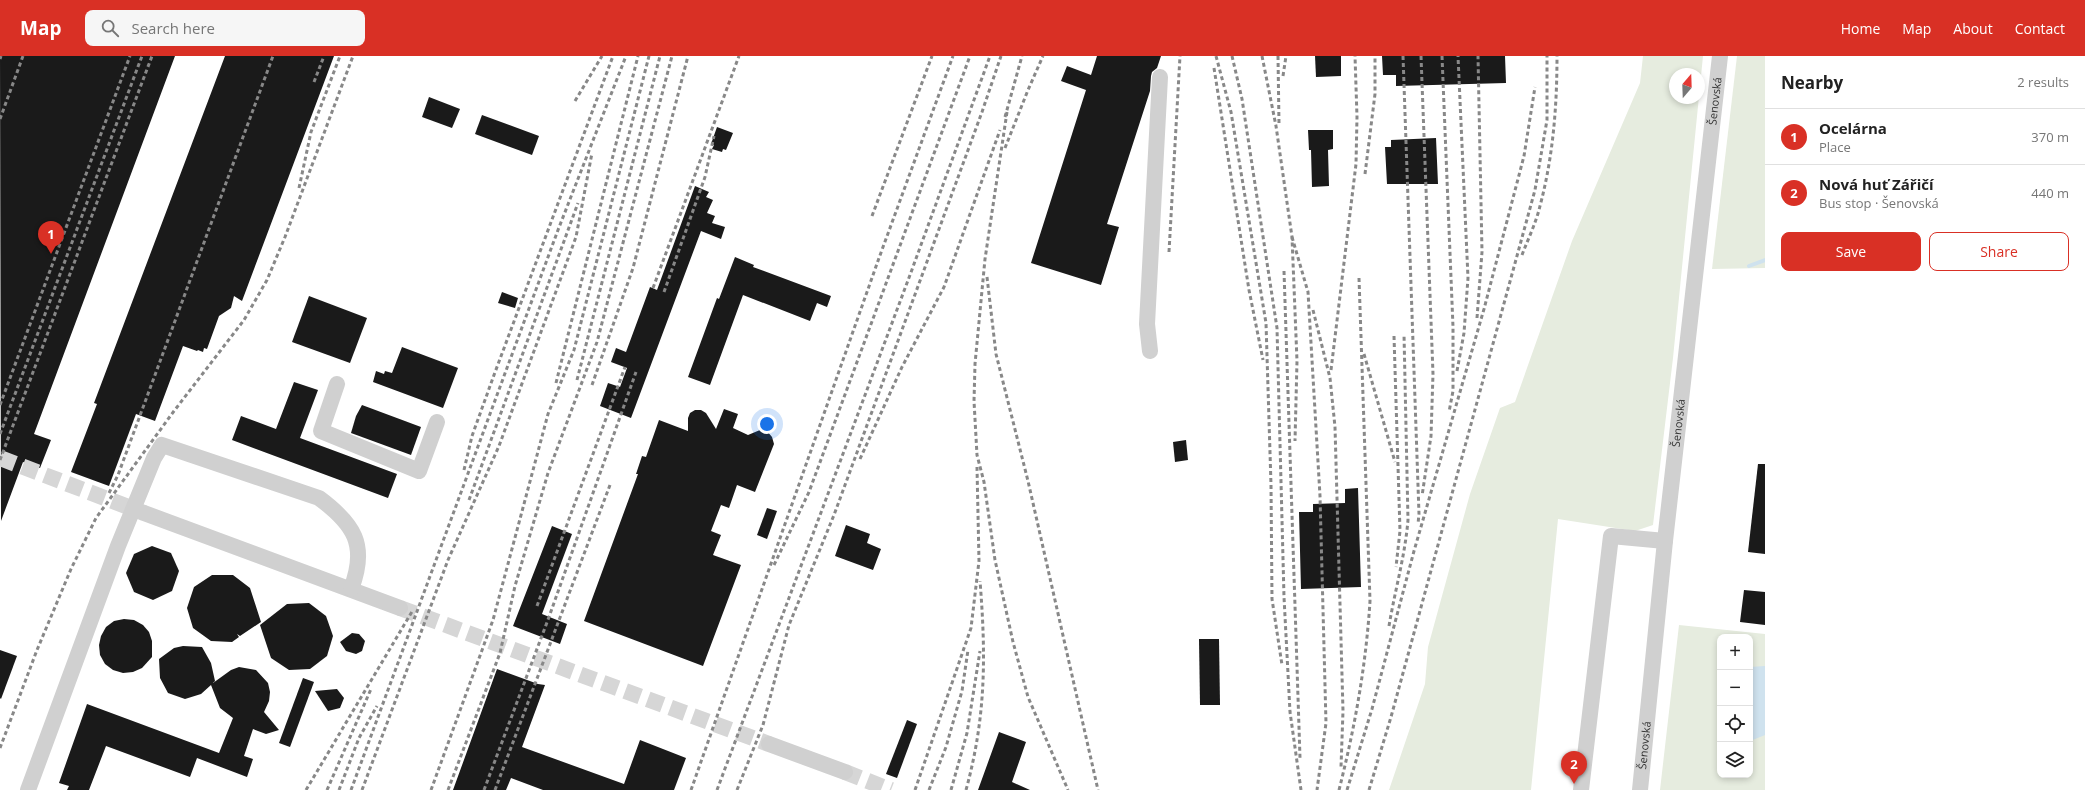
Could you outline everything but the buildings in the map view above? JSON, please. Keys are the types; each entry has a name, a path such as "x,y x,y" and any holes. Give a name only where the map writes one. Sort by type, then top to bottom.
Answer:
{"street":[{"name":"Šenovská","path":"1640,790 1665,540 1720,56"},
{"path":"1150,351 1147,324 1160,76"},
{"path":"337,384 321,431 419,471 437,422"},
{"path":"28,790 118,546 154,458 162,445 319,498 338,512 352,528 357,549 358,569 351,589"},
{"path":"144,512 400,608"},
{"path":"1581,790 1611,536 1665,540"},
{"path":"769,744 845,772"}],"shaded area":[{"path":"1643,56 1703,56 1702,68 1669,68 1669,104 1698,104 1673,358 1653,525 1635,531 1558,519 1531,790 1389,790 1425,684 1428,647 1470,494 1500,408 1515,402 1572,241 1640,83"},
{"path":"1737,56 1765,56 1765,268 1712,269"},
{"path":"1679,625 1765,634 1765,790 1660,790"}],"water":[{"path":"1765,666 1765,735 1753,740 1753,670 1753,667"}],"waterway":[{"path":"1749,266 1765,260"}],"tunnel":[{"path":"0,458 144,513"},
{"path":"400,608 769,744"},
{"path":"845,772 891,790"}],"railway":[{"path":"0,119 23,56"},
{"path":"0,405 130,56"},
{"path":"0,434 142,56"},
{"path":"0,460 152,56"},
{"path":"109,493 118,475 273,56"},
{"path":"314,82 324,56"},
{"path":"299,188 311,132 340,56"},
{"path":"0,748 37,650 71,569 96,518 174,411 244,320 267,280 285,237 353,56"},
{"path":"575,101 602,56"},
{"path":"464,470 472,436 613,56"},
{"path":"351,790 558,230 626,56"},
{"path":"556,383 638,56"},
{"path":"431,790 493,620 548,414 574,350 649,56"},
{"path":"577,380 660,56"},
{"path":"448,790 500,653 515,586 548,473 597,342 672,56"},
{"path":"592,385 633,268 688,56"},
{"path":"653,288 739,56"},
{"path":"872,216 932,56"},
{"path":"691,790 879,258 953,56"},
{"path":"774,565 809,492 970,56"},
{"path":"717,790 910,275 990,56"},
{"path":"737,790 763,725 789,625 834,515 982,112 1001,56"},
{"path":"1005,117 1022,56"},
{"path":"1005,148 1043,56"},
{"path":"1169,252 1180,56"},
{"path":"1216,56 1231,112 1266,323 1271,485 1272,599 1282,665"},
{"path":"1232,56 1242,99 1277,328 1284,597 1290,712 1301,790"},
{"path":"1262,56 1276,126 1292,237 1297,361 1295,441"},
{"path":"1278,56 1279,124"},
{"path":"1283,76 1286,56"},
{"path":"1331,370 1356,164 1357,117 1355,56"},
{"path":"1365,174 1375,94 1375,56"},
{"path":"1403,56 1419,514 1418,524"},
{"path":"1421,56 1433,374 1431,436 1422,496"},
{"path":"1442,56 1453,327 1453,391 1449,412"},
{"path":"1457,371 1464,333 1468,278 1458,56"},
{"path":"1477,318 1482,252 1478,56"},
{"path":"1369,790 1391,717 1535,190 1547,120 1547,56"},
{"path":"1522,255 1538,212 1548,169 1555,113 1557,56"},
{"path":"1214,68 1249,290 1263,360"},
{"path":"1347,790 1372,709 1414,551 1484,309 1524,156 1535,87"},
{"path":"1007,112 985,259 975,364 974,401 977,455 984,482 995,560 1013,642 1028,697 1068,790"},
{"path":"860,459 902,367 944,287 1000,130"},
{"path":"664,292 705,177 714,136"},
{"path":"362,790 448,560 499,446 576,237 592,153"},
{"path":"469,500 578,203"},
{"path":"1292,237 1308,292 1320,496 1326,723 1317,790"},
{"path":"1284,271 1300,758"},
{"path":"987,277 996,354 1028,481 1098,790"},
{"path":"1339,790 1359,696 1366,649 1370,601 1359,278"},
{"path":"1313,310 1330,378 1335,427 1343,711 1341,767"},
{"path":"1389,626 1407,533 1408,520 1404,334"},
{"path":"1394,336 1400,531 1396,567"},
{"path":"1364,354 1395,462"},
{"path":"537,606 625,367"},
{"path":"484,790 549,617 636,372"},
{"path":"915,790 971,628 979,561 977,467"},
{"path":"495,790 610,485"},
{"path":"966,790 973,763 981,712 983,686 983,635 980,581"},
{"path":"306,790 413,610"},
{"path":"929,790 946,747 962,691 968,650"},
{"path":"951,790 967,733 980,651"},
{"path":"327,790 371,689"},
{"path":"339,790 359,738 377,706"}],"place":[{"name":"Ocelárna","path":"51,254"},
{"name":"Nová huť Zářičí","path":"1574,784"}]}
